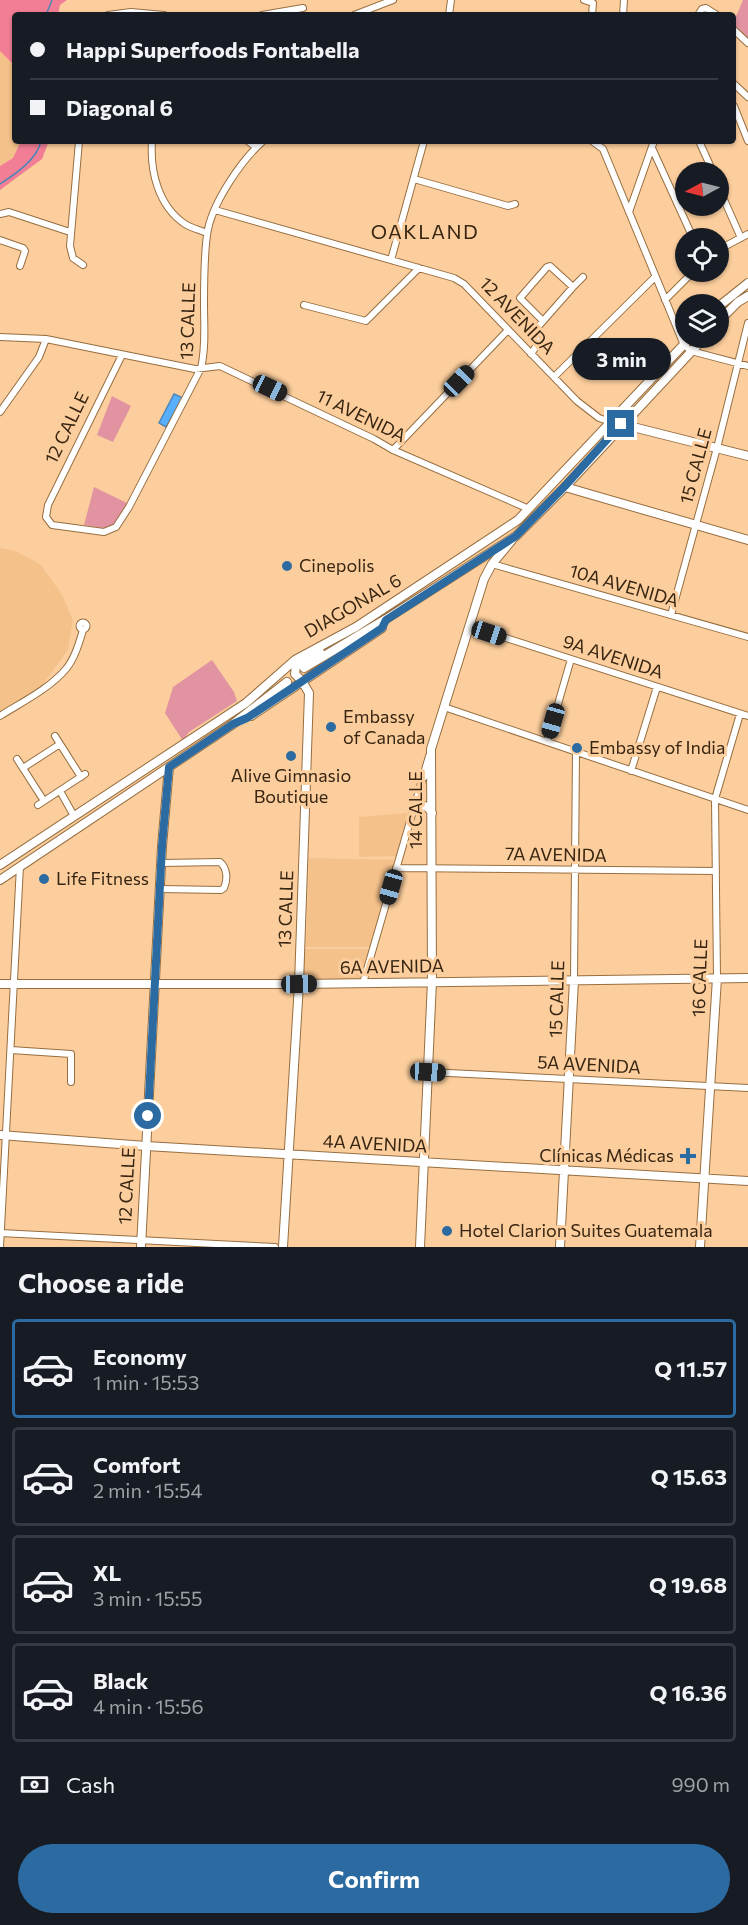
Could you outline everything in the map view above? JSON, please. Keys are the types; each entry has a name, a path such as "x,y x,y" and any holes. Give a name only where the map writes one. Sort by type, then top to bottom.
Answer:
{"main road":[{"path":"729,298 748,283"},
{"path":"729,311 748,296"},
{"name":"DIAGONAL 6","path":"0,865 245,704 295,660 346,633 518,520 611,422 687,348"},
{"name":"DIAGONAL 6","path":"304,669 386,620 516,536 565,486 687,348"},
{"name":"12 AVENIDA","path":"611,422 621,424"},
{"name":"DIAGONAL 6","path":"169,767 233,724 247,718 291,684 302,681 382,628 386,620"},
{"path":"302,681 295,674 296,666 344,638 346,633"},
{"path":"0,880 169,767"},
{"name":"12 CALLE","path":"141,1244 160,889 169,767"},
{"path":"127,781 160,782 166,795"}],"street":[{"path":"362,12 393,0"},
{"path":"584,0 593,3 592,12"},
{"path":"280,12 303,8"},
{"path":"700,12 711,9 714,12"},
{"path":"736,32 748,43"},
{"path":"736,86 748,97"},
{"path":"736,111 748,141"},
{"path":"79,144 70,246 73,258 83,265"},
{"path":"152,144 154,181 166,205 185,225 207,233"},
{"path":"252,144 256,147"},
{"name":"13 CALLE","path":"110,531 116,527 129,507 201,368 204,346 204,276 207,233 214,210 235,174 260,144"},
{"path":"391,260 423,144"},
{"path":"598,144 603,149 675,322"},
{"path":"629,212 653,144"},
{"path":"653,144 689,228"},
{"path":"700,144 708,162"},
{"path":"414,179 508,206 515,204"},
{"name":"12 AVENIDA","path":"214,210 454,278 464,284 591,412 611,422"},
{"path":"729,211 741,238"},
{"path":"0,214 9,212 70,232"},
{"path":"729,244 748,234"},
{"path":"0,240 25,250 20,266"},
{"path":"543,321 522,301 521,294 548,266 573,287"},
{"path":"304,305 366,321 419,268"},
{"path":"531,354 537,345 536,329 583,277"},
{"path":"554,377 656,277"},
{"path":"665,300 683,282"},
{"name":"15 CALLE","path":"671,615 748,324"},
{"path":"393,450 508,330"},
{"name":"11 AVENIDA","path":"0,337 46,339 201,368 220,366 228,368 393,450 529,509"},
{"path":"0,412 39,357 46,339"},
{"path":"687,348 748,366"},
{"name":"12 CALLE","path":"110,531 97,532 52,525 46,517 48,505 122,355"},
{"name":"12 AVENIDA","path":"621,424 748,456"},
{"path":"565,486 748,540"},
{"name":"14 CALLE","path":"420,1247 432,981 432,813 427,776 431,749 484,579 492,564 516,536"},
{"name":"10A AVENIDA","path":"492,564 748,637"},
{"name":"9A AVENIDA","path":"469,626 748,716"},
{"path":"0,716 48,685 67,668 78,647 83,630"},
{"path":"547,742 571,659"},
{"path":"302,681 309,693"},
{"path":"291,684 303,687 309,693"},
{"path":"631,771 657,687"},
{"name":"13 CALLE","path":"283,1247 299,984 309,693"},
{"path":"444,707 748,810"},
{"name":"16 CALLE","path":"700,1247 717,978 715,799 740,714"},
{"path":"18,759 41,803 83,775 55,736"},
{"path":"23,768 60,744"},
{"name":"15 CALLE","path":"560,1247 574,980 576,752"},
{"path":"363,983 413,812 427,776"},
{"path":"60,791 74,816"},
{"path":"413,812 422,805 432,813"},
{"path":"160,889 221,890 226,883 226,870 220,862 162,863"},
{"path":"0,1247 3,1135 11,1050 20,866"},
{"name":"7A AVENIDA","path":"396,868 716,871"},
{"name":"6A AVENIDA","path":"0,984 299,984 748,978"},
{"path":"11,1050 71,1054 71,1082"},
{"name":"5A AVENIDA","path":"428,1072 748,1088"},
{"name":"4A AVENIDA","path":"3,1135 146,1146 748,1181"},
{"path":"1,1233 141,1244 275,1247"}],"shaded area":[{"path":"0,0 67,0 60,5 59,12 12,12 12,63 0,51"},
{"path":"743,0 748,0 748,40 736,29 736,16"},
{"path":"0,51 12,63 12,144 20,144 13,158 0,166"},
{"path":"20,144 48,144 42,159 0,190 0,166 13,158"},
{"path":"112,396 131,406 113,442 97,435"},
{"path":"94,487 129,504 115,526 104,528 84,525"},
{"path":"0,548 15,551 40,564 61,593 73,620 68,650 43,684 0,713"},
{"path":"212,660 234,692 237,701 189,732 183,741 165,713 173,687"},
{"path":"408,813 396,856 359,857 359,817"},
{"path":"309,858 396,860 371,947 306,947"},
{"path":"303,949 369,949 360,979 302,979"}],"water":[{"path":"174,394 183,398 166,427 159,423"}],"waterway":[{"path":"47,12 52,0"},
{"path":"0,184 19,171 35,154 40,144"}],"place":[{"name":"Cinepolis","path":"287,566"},
{"name":"Embassy of Canada","path":"331,727"},
{"name":"Embassy of India","path":"577,748"},
{"name":"Alive Gimnasio Boutique","path":"291,756"},
{"name":"Life Fitness","path":"44,879"},
{"name":"Clínicas Médicas","path":"688,1156"},
{"name":"Hotel Clarion Suites Guatemala","path":"447,1231"}],"district":[{"name":"OAKLAND","path":"425,232"}],"route":[{"path":"148,1116 162,846 169,767 233,724 247,718 279,697 382,628 386,620 516,536 621,424"}]}
